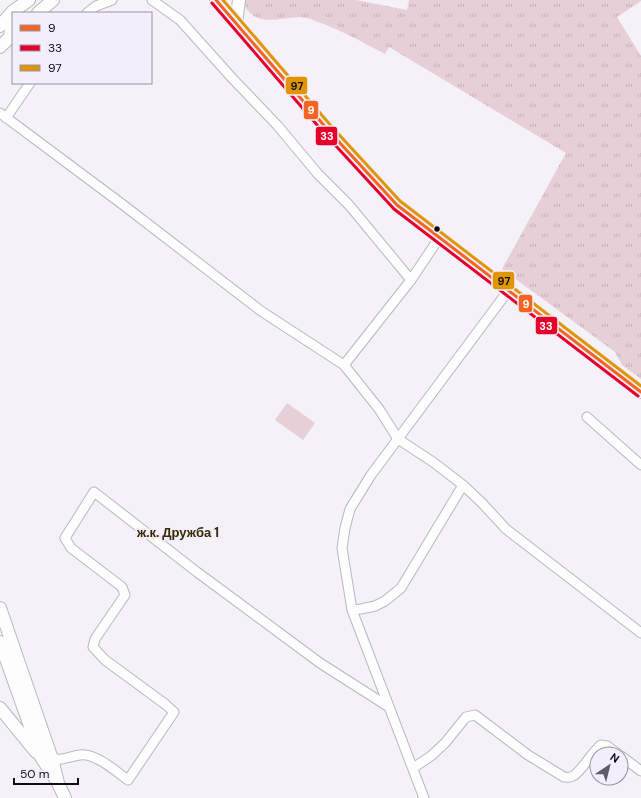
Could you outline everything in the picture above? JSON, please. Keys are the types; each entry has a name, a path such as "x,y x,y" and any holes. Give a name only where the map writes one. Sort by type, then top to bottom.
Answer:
{"street":[{"path":"0,26 13,10 29,0"},
{"path":"39,12 54,0"},
{"path":"88,12 96,6 112,0"},
{"path":"152,0 180,20 277,125 318,174 349,205 411,280"},
{"path":"216,0 328,130 397,205 641,392"},
{"path":"236,23 239,0"},
{"path":"0,47 12,35"},
{"path":"29,84 3,115 261,311 344,365 379,409 398,439 433,462 463,485 506,529 565,576 641,633"},
{"path":"344,365 411,280 440,238"},
{"path":"424,798 352,610 342,548 345,528 350,509 371,475 508,291"},
{"path":"587,417 641,465"},
{"path":"352,610 375,606 385,601 401,588 463,485"},
{"path":"0,708 47,758 59,760 82,754 90,756 128,780 174,712 105,660 93,647 94,639 124,594 122,587 71,548 65,538 94,492 197,572 320,663 389,707"},
{"path":"0,608 47,758"},
{"path":"0,642 47,758 65,798"},
{"path":"413,768 431,756 445,743 466,716 475,715 528,755 564,777 569,778 575,775 589,758"},
{"path":"629,762 641,771"}],"green space":[{"path":"246,0 356,0 407,10 409,0 641,0 617,17 641,56 641,379 622,365 615,352 502,269 566,153 389,47 385,54 353,37 307,18 296,17 272,20 261,19 249,12 245,3"},
{"path":"287,403 315,423 303,440 275,420"}],"transit line":[{"name":"9","path":"216,0 328,130 397,205 641,392"},
{"name":"97","path":"223,0 332,127 400,201 641,386"},
{"name":"33","path":"212,3 324,133 394,209 638,396"}],"district":[{"name":"ж.к. Дружба 1","path":"178,532"}]}
